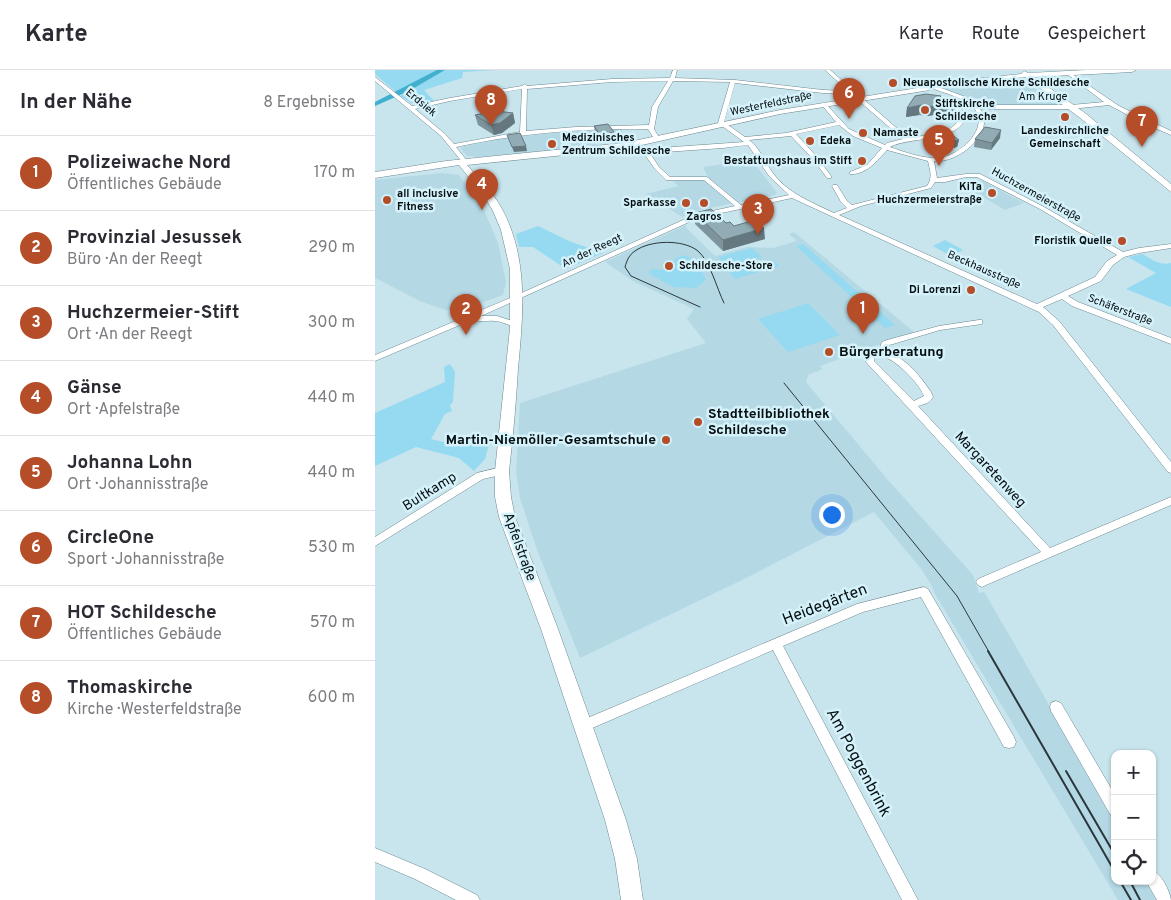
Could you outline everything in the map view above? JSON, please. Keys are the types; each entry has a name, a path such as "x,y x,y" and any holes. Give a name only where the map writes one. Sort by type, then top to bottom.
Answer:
{"main road":[{"name":"Westerfeldstraße","path":"375,176 624,146 723,126 763,115 1024,72 1069,73 1131,70"},
{"path":"1024,72 1071,107 1171,189"},
{"name":"Westerfeldstraße","path":"467,165 579,151"},
{"path":"490,168 504,161"},
{"name":"Apfelstraße","path":"467,165 475,181 484,182 499,211 515,265 518,298 501,472 507,517 623,841 630,874 632,900"}],"street":[{"path":"657,139 651,131 655,107 671,81 675,70"},
{"path":"827,70 906,139"},
{"path":"1069,73 1109,103 1140,121 1170,132"},
{"name":"Erdsiek","path":"375,78 443,135 453,146"},
{"path":"411,108 464,95 525,86 601,81 733,81 852,92"},
{"path":"723,126 720,121 733,81"},
{"path":"523,133 525,86"},
{"path":"824,104 847,130 861,137 930,159 950,157 974,140 983,124 981,115 976,107 933,87"},
{"name":"Am Kruge","path":"976,107 1071,107 1109,103"},
{"path":"852,173 869,166 886,146 906,139 952,131 963,121 963,115 957,108"},
{"path":"740,207 705,178 668,179 657,168 646,152 673,148 706,148 793,134 841,123"},
{"name":"Beckhausstraße","path":"723,126 747,141 771,175 792,196 836,214 1037,307 1056,323 1171,469"},
{"path":"467,165 453,146 523,133 572,129 651,127"},
{"path":"944,133 950,137"},
{"path":"793,134 829,177"},
{"path":"956,141 966,147"},
{"path":"930,159 935,169 934,177"},
{"name":"Huchzermeierstraße","path":"836,214 851,208 925,189 931,186 934,177 944,182 978,175 1042,208 1123,255"},
{"path":"835,186 844,202 851,208"},
{"name":"An der Reegt","path":"375,358 518,298 686,220 707,213 792,196"},
{"path":"1037,307 1098,279 1106,271 1109,264 1123,255 1171,246"},
{"name":"Schäferstraße","path":"1063,296 1075,304 1171,341"},
{"name":"An der Reegt","path":"457,323 491,317 516,325"},
{"name":"Margaretenweg","path":"979,322 939,328 889,342 885,344 883,352 874,353 870,357 871,362 1049,554"},
{"path":"883,352 891,355 927,392 929,397 925,401 912,405"},
{"name":"Bultkamp","path":"375,542 480,476 501,472"},
{"path":"982,582 1171,501"},
{"name":"Heidegärten","path":"583,726 861,606 924,592 1009,742"},
{"name":"Am Poggenbrink","path":"775,643 910,900"},
{"path":"1056,707 1111,802"},
{"path":"375,855 420,874 472,900"},
{"path":"1156,884 1165,900"}],"shaded area":[{"path":"375,70 437,70 396,92 375,74"},
{"path":"437,70 445,70 409,91 375,106 375,102"},
{"path":"445,70 495,70 463,72 462,78 424,90 434,101 413,104 400,96"},
{"path":"1020,79 1061,105 978,107 941,88"},
{"path":"622,128 622,141 567,149 482,157 467,156 461,149 471,144 523,135"},
{"path":"752,160 777,193 775,195 700,210 682,217 646,194 678,186 673,181 708,177 703,167"},
{"path":"442,173 459,175 484,210 498,243 506,282 503,295 459,311 445,310 420,301 375,278 375,180"},
{"name":"KiTa Huchzermeierstraße","path":"976,180 983,181 1024,203 1005,210 962,184"},
{"name":"Martin-Niemöller-Gesamtschule","path":"686,225 686,228 715,256 747,247 773,248 797,241 789,234 794,232 914,332 820,366 823,369 808,375 806,382 888,480 973,575 979,593 984,592 1111,814 1111,885 1149,885 1157,900 1118,900 922,570 874,512 746,578 580,658 537,550 520,498 516,472 520,403 706,343 687,319 694,309 633,281 605,262"},
{"path":"538,226 569,241 603,253 566,269 533,247 519,247 516,234"},
{"path":"945,240 963,250 951,256 933,246"},
{"path":"803,244 895,325 885,328 796,246"},
{"path":"752,248 762,257 727,267 718,257"},
{"path":"1143,254 1160,263 1171,263 1171,307 1126,289 1156,273 1128,257"},
{"path":"684,255 697,261 706,280 696,288 673,287 648,273 653,269 663,270 671,267 676,258"},
{"path":"773,260 780,266 735,279 729,273"},
{"path":"808,303 840,335 788,352 758,319"},
{"path":"450,364 455,372 453,402 450,405 452,411 445,414 431,439 443,442 491,437 485,459 474,471 459,458 416,447 375,466 375,413 445,382 444,367"}],"building":[{"path":"926,94 941,96 939,98 955,101 929,107 921,105 907,108 915,96"},
{"path":"497,111 513,113 500,123 491,125 475,115"},
{"path":"608,124 614,132 600,135 594,126"},
{"path":"985,127 1001,130 992,143 975,139"},
{"path":"944,129 959,140 940,143 930,132"},
{"path":"520,133 526,146 512,147 507,135"},
{"path":"711,209 726,223 730,222 734,226 755,220 764,228 723,240 695,213"}],"tram line":[{"path":"700,307 631,276 625,267 627,260 641,247 658,243 667,242 692,247 706,261 724,303"},
{"path":"784,383 957,596 989,652"},
{"path":"988,651 1111,865"},
{"path":"1066,771 1111,848"},
{"path":"1122,885 1131,900"},
{"path":"1132,885 1140,900"}],"place":[{"name":"Neuapostolische Kirche Schildesche","path":"893,83"},
{"name":"Stiftskirche Schildesche","path":"925,110"},
{"name":"Landeskirchliche Gemeinschaft","path":"1065,117"},
{"name":"CircleOne","path":"849,119"},
{"name":"Thomaskirche","path":"491,126"},
{"name":"Namaste","path":"863,133"},
{"name":"Edeka","path":"810,141"},
{"name":"Medizinisches Zentrum Schildesche","path":"552,144"},
{"name":"HOT Schildesche","path":"1142,147"},
{"name":"Bestattungshaus im Stift","path":"862,161"},
{"name":"Johanna Lohn","path":"939,166"},
{"name":"KiTa Huchzermeierstraße","path":"992,193"},
{"name":"all inclusive Fitness","path":"387,200"},
{"name":"Sparkasse","path":"686,203"},
{"name":"Zagros","path":"704,203"},
{"name":"Gänse","path":"482,210"},
{"name":"Huchzermeier-Stift","path":"758,235"},
{"name":"Floristik Quelle","path":"1122,241"},
{"name":"Schildesche-Store","path":"669,266"},
{"name":"Di Lorenzi","path":"971,290"},
{"name":"Polizeiwache Nord","path":"863,334"},
{"name":"Provinzial Jesussek","path":"466,335"},
{"name":"Bürgerberatung","path":"829,352"},
{"name":"Stadtteilbibliothek Schildesche","path":"698,422"},
{"name":"Martin-Niemöller-Gesamtschule","path":"666,440"}]}
